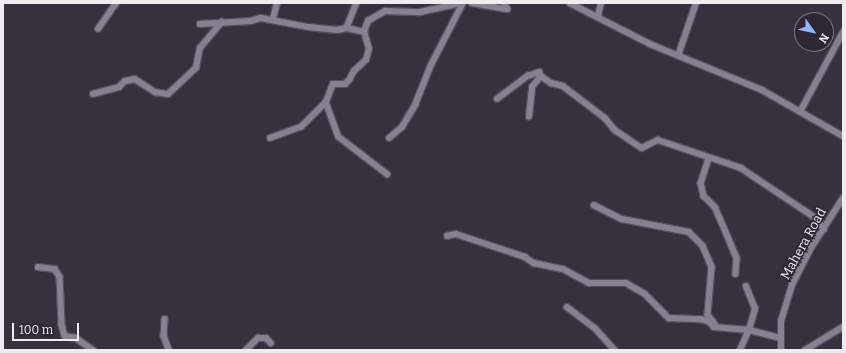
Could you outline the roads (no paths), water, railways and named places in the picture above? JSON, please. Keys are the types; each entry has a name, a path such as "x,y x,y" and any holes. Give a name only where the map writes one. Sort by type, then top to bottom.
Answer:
{"street":[{"path":"98,29 116,3"},
{"path":"273,19 277,3"},
{"path":"347,28 357,3"},
{"path":"270,138 301,126 326,102 333,84 345,84 366,60 369,48 364,32 368,21 385,11 420,12 462,3"},
{"path":"389,138 402,127 415,105 431,65 462,3"},
{"path":"472,3 507,9 504,3"},
{"path":"570,3 598,16 650,44 762,90 843,136"},
{"path":"598,16 601,3"},
{"path":"678,56 696,3"},
{"path":"200,24 273,19 308,27 337,30 347,28 364,32"},
{"path":"93,94 118,87 125,81 135,79 155,92 168,94 196,68 200,48 222,22"},
{"path":"800,112 843,32"},
{"path":"497,99 528,76 539,72 541,76 551,83 563,86 605,118 615,130 642,148 658,140 709,159 726,162 755,175 816,218 824,229"},
{"path":"529,117 532,87 541,76"},
{"path":"326,102 339,137 387,174"},
{"path":"709,159 701,183 704,196 715,207 737,258 736,274"},
{"name":"Mahera Road","path":"781,350 781,321 792,285 843,198"},
{"path":"594,205 622,218 689,232 703,246 712,267 708,315 716,324 734,330 749,330 781,338"},
{"path":"447,236 456,234 525,257 534,263 563,269 589,283 626,283 645,294 669,318 701,319 710,322 714,327 725,327"},
{"path":"38,267 55,269 60,277 60,302 65,336 76,338 93,350"},
{"path":"740,350 742,342 749,330 755,309 746,287"},
{"path":"567,307 595,328 615,350"},
{"path":"165,319 164,336 169,350"},
{"path":"804,350 843,327"},
{"path":"734,330 742,342"},
{"path":"246,350 258,338 266,338 271,343"}]}
